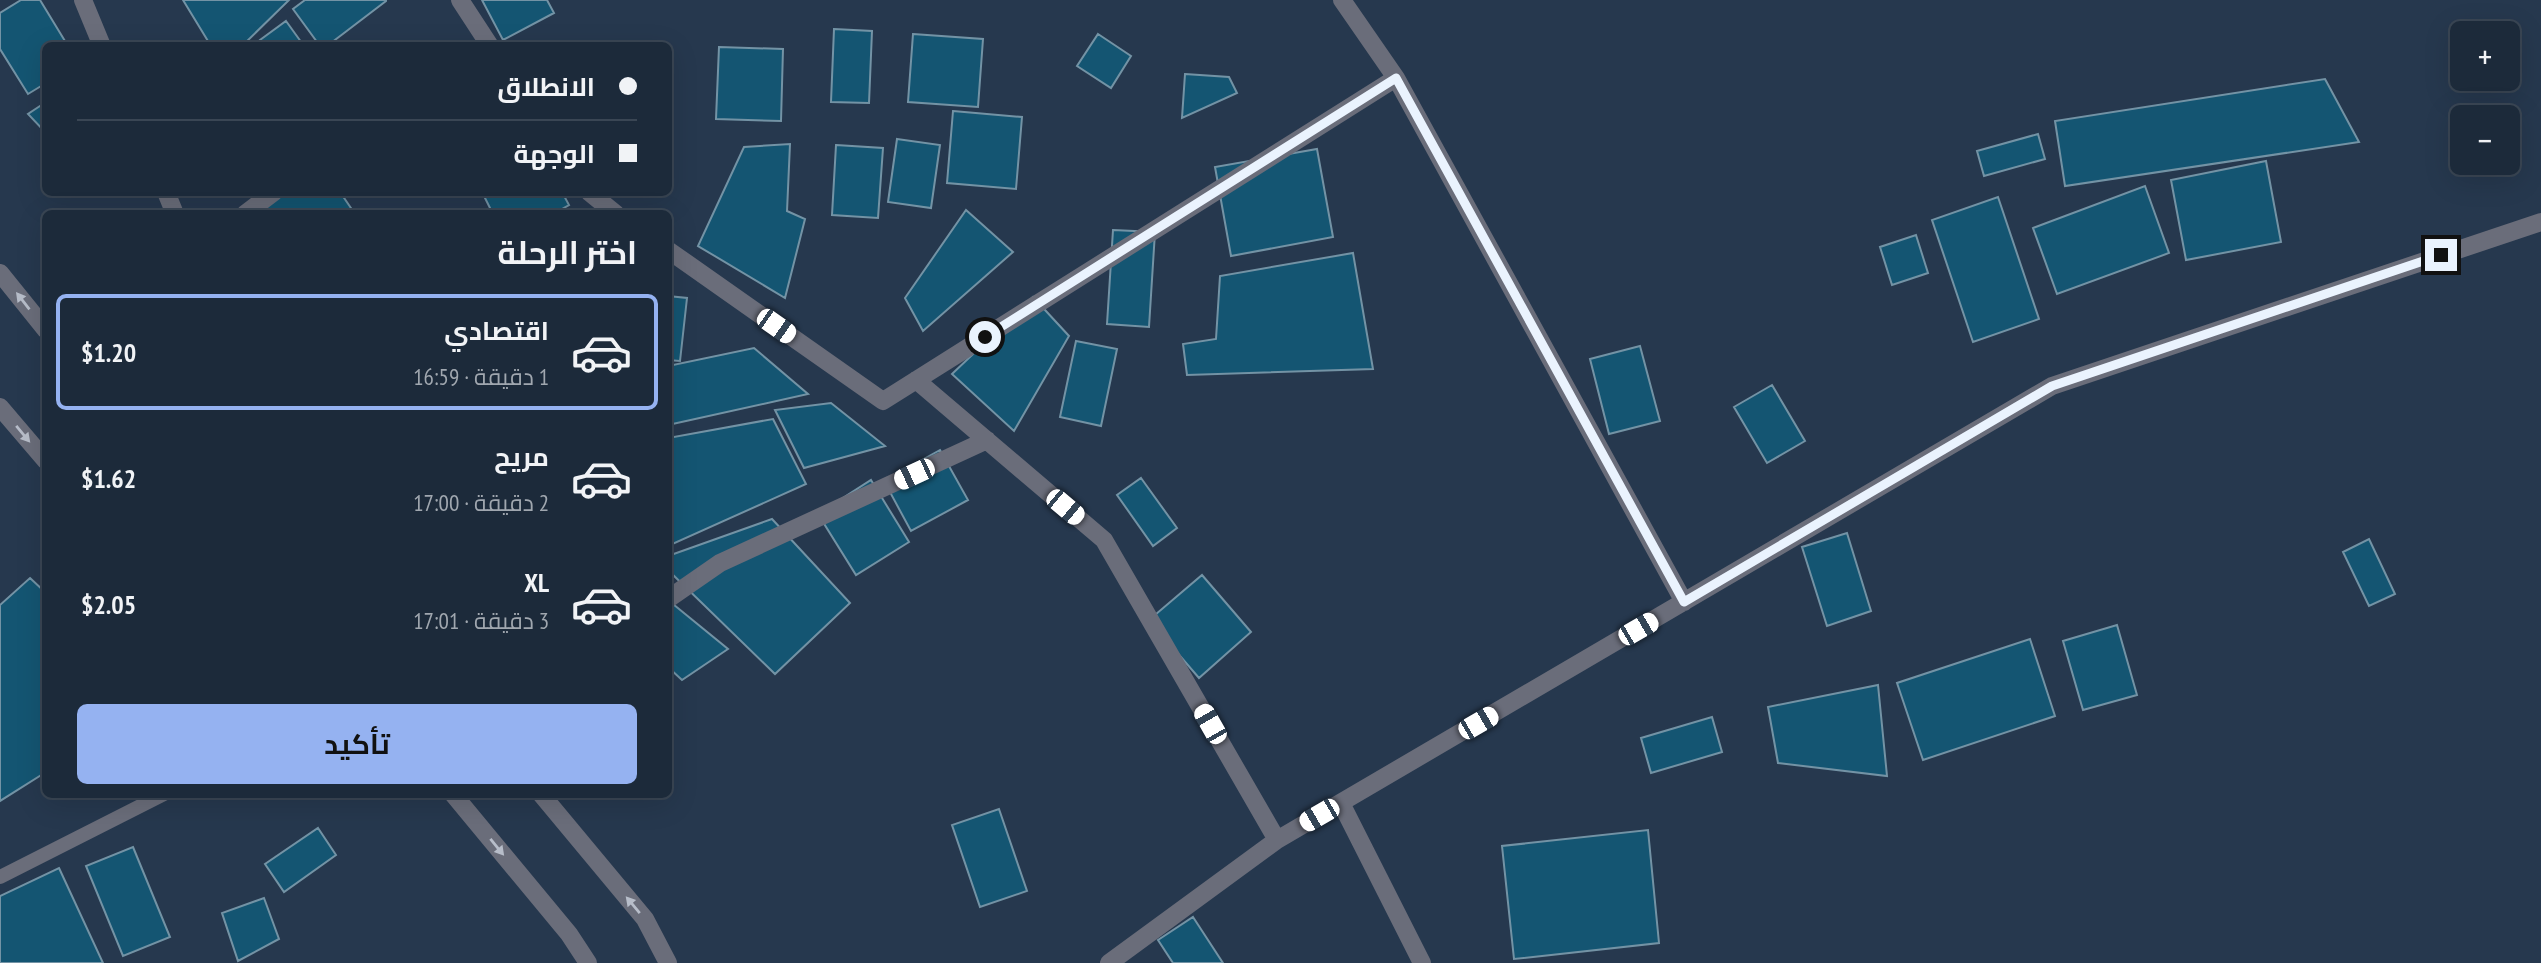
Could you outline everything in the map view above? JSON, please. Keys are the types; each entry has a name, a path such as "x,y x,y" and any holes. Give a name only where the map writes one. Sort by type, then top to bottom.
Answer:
{"street":[{"path":"83,0 100,42"},
{"path":"460,0 484,42"},
{"path":"1342,0 1396,78 1684,602"},
{"path":"672,253 883,401 1396,78"},
{"path":"250,210 269,196"},
{"path":"594,196 611,210"},
{"path":"1110,963 1277,840 2052,386 2541,222"},
{"path":"0,273 42,325"},
{"path":"916,380 1104,540 1277,840"},
{"path":"0,407 42,455"},
{"path":"672,596 720,563 987,440"},
{"path":"456,798 569,934 588,963"},
{"path":"544,798 645,919 668,963"},
{"path":"1341,803 1422,963"}],"lane":[{"path":"0,877 156,798"}],"building":[{"path":"21,0 40,0 66,42 42,42 42,85 28,94 0,49 0,13"},
{"path":"183,0 289,0 246,42 209,42"},
{"path":"305,0 386,0 332,42 317,42 293,9"},
{"path":"482,0 547,0 554,13 503,40"},
{"path":"286,21 301,42 261,42 260,40"},
{"path":"834,29 872,31 869,103 831,102"},
{"path":"913,34 983,39 978,107 908,102"},
{"path":"1098,34 1131,56 1111,88 1077,66"},
{"path":"719,47 783,49 781,121 716,119"},
{"path":"1185,74 1229,77 1237,93 1182,118"},
{"path":"2325,79 2359,142 2065,186 2055,121"},
{"path":"42,105 42,129 28,114"},
{"path":"953,111 1022,117 1016,189 947,183"},
{"path":"2038,134 2045,159 1984,176 1977,151"},
{"path":"897,139 940,145 931,208 888,202"},
{"path":"790,144 787,211 805,219 785,298 698,246 744,147"},
{"path":"836,145 883,148 878,218 832,215"},
{"path":"1317,149 1333,237 1231,256 1215,167"},
{"path":"2266,161 2281,242 2186,260 2171,180"},
{"path":"2145,186 2169,253 2057,294 2033,228"},
{"path":"264,196 343,196 352,210 258,210 254,204"},
{"path":"484,196 564,196 569,205 560,210 491,210"},
{"path":"1998,197 2039,319 1973,342 1932,220"},
{"path":"966,210 1013,252 923,331 905,298"},
{"path":"1113,230 1155,232 1149,327 1107,324"},
{"path":"1916,235 1928,273 1892,285 1880,247"},
{"path":"1353,253 1373,369 1187,375 1183,344 1216,339 1220,276"},
{"path":"672,296 687,298 680,361 672,360"},
{"path":"1033,297 1069,336 1014,431 952,374"},
{"path":"1076,341 1117,349 1101,426 1060,417"},
{"path":"1640,346 1660,421 1609,434 1590,359"},
{"path":"754,348 808,394 672,424 672,365"},
{"path":"1772,385 1805,441 1767,463 1734,407"},
{"path":"831,403 885,446 804,468 775,410"},
{"path":"773,419 806,484 672,544 672,437"},
{"path":"940,450 968,500 911,531 884,481"},
{"path":"1141,478 1177,528 1153,546 1117,495"},
{"path":"871,480 909,542 856,575 818,514"},
{"path":"772,519 850,603 775,674 672,574 672,555"},
{"path":"1847,533 1871,611 1827,626 1802,547"},
{"path":"2369,539 2395,594 2369,606 2343,552"},
{"path":"1202,575 1251,632 1199,678 1149,620"},
{"path":"30,578 42,589 42,775 0,801 0,605"},
{"path":"672,603 728,649 682,680 672,671"},
{"path":"2117,625 2137,695 2083,710 2063,641"},
{"path":"2030,639 2055,716 1923,760 1897,683"},
{"path":"1878,685 1887,776 1778,763 1768,707"},
{"path":"1712,717 1722,752 1651,773 1641,738"},
{"path":"999,809 1027,891 980,907 952,825"},
{"path":"318,828 336,855 284,892 265,864"},
{"path":"1648,830 1659,943 1514,959 1502,846"},
{"path":"133,847 170,937 123,956 86,866"},
{"path":"59,868 103,963 0,963 0,896"},
{"path":"264,898 279,939 238,961 222,913"},
{"path":"1193,917 1223,963 1173,963 1158,940"}],"route":[{"path":"985,337 1396,78 1684,602 2052,386 2441,255"}]}
